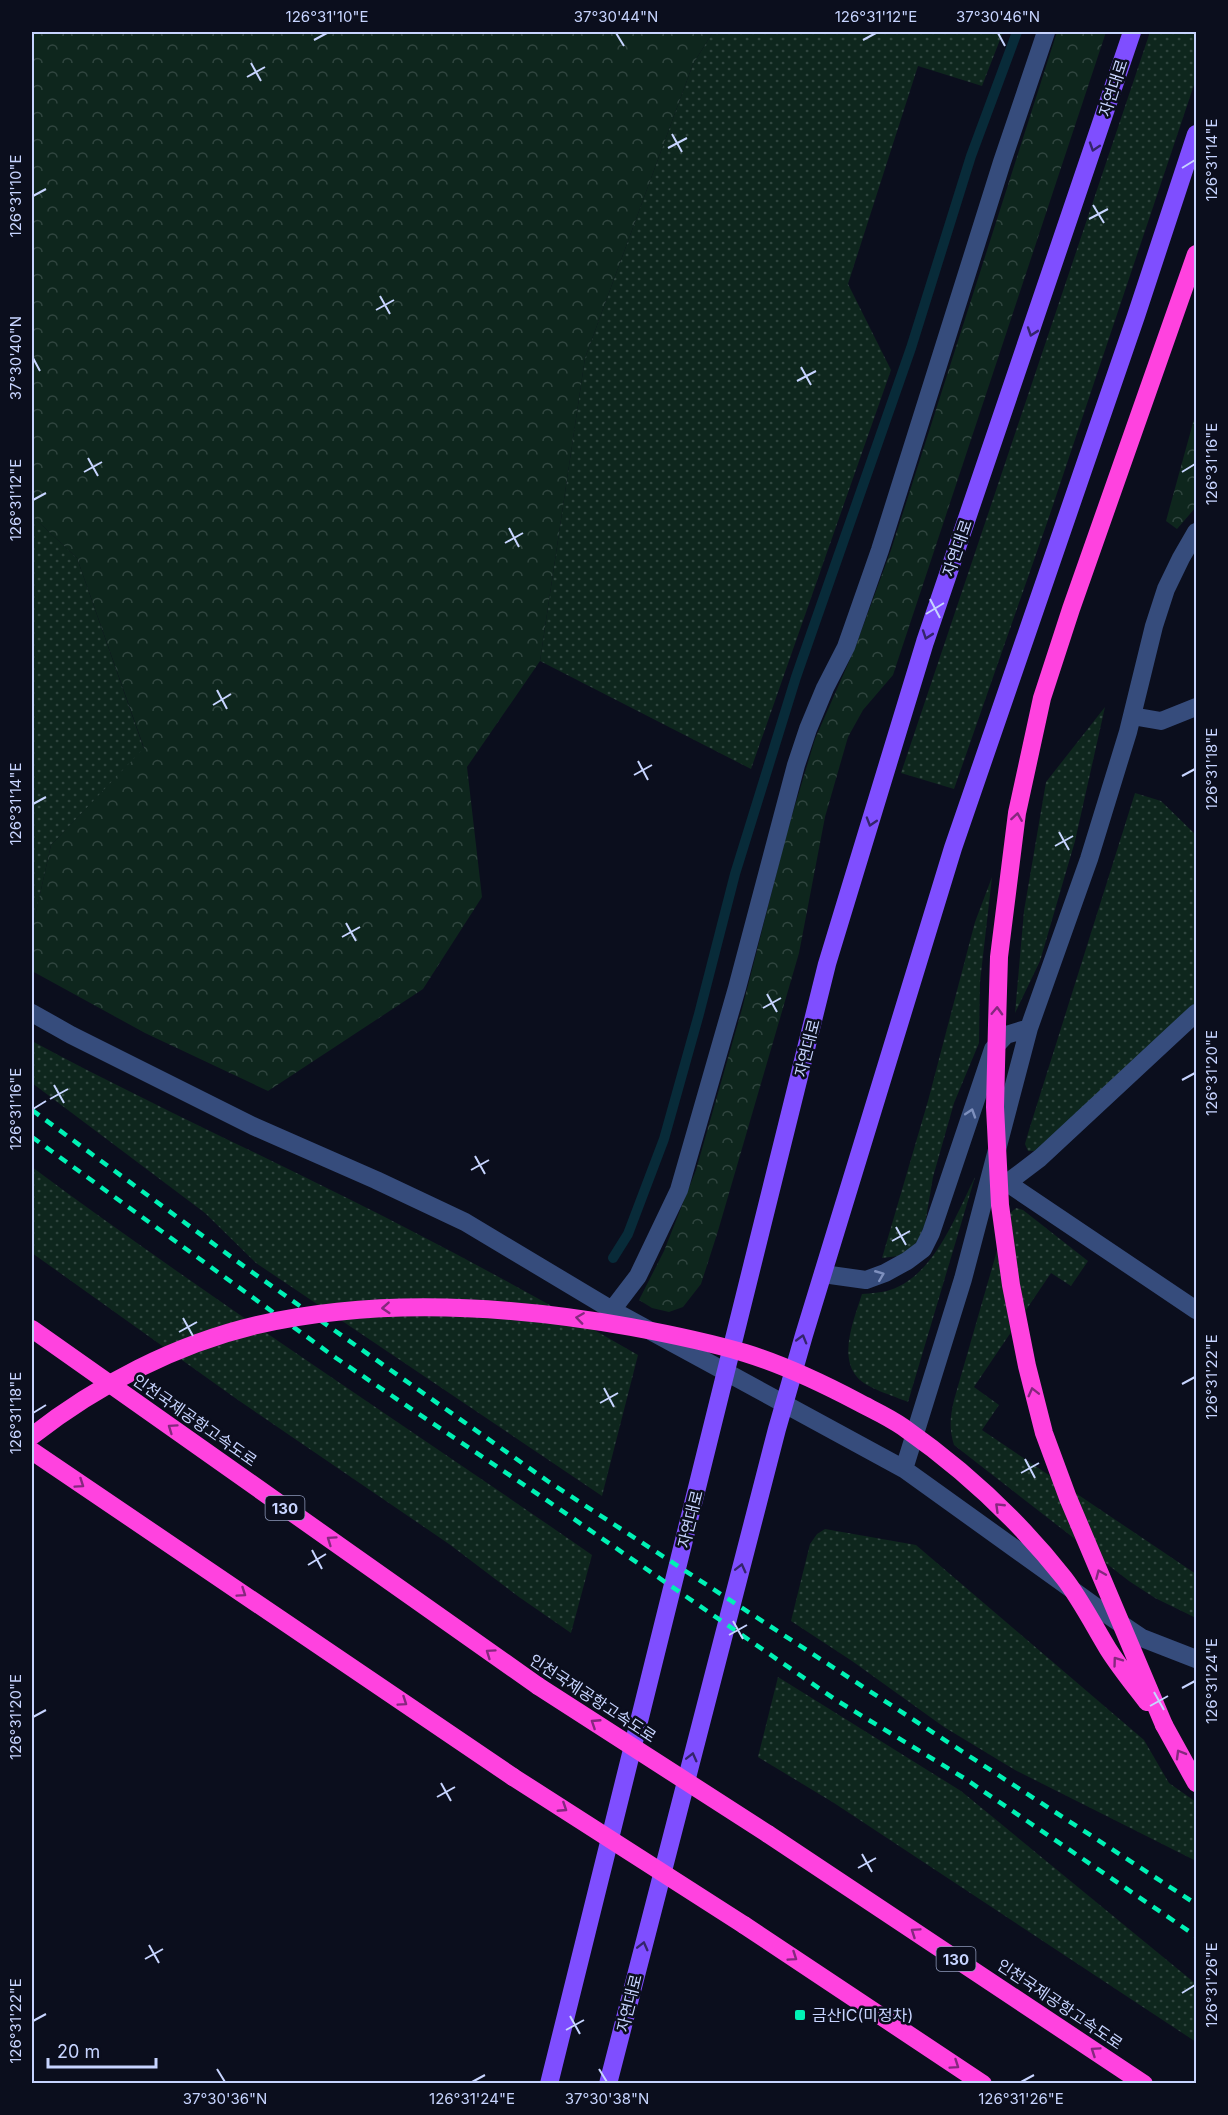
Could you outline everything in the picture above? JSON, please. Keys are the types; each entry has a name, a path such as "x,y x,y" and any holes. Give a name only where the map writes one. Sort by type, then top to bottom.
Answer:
{"highway":[{"path":"1197,254 1074,598 1042,698 1016,824 999,957 995,1107 1000,1205 1011,1285 1044,1433 1068,1498 1164,1725 1197,1783"},
{"path":"32,1436 79,1403 126,1375 181,1349 256,1326 324,1314 391,1307 481,1309 578,1317 669,1334 745,1353 821,1383 902,1426 970,1479 1019,1527 1065,1579 1111,1654 1164,1725"},
{"name":"인천국제공항고속도로","path":"32,1329 538,1686 768,1834 1144,2084"},
{"path":"32,1451 513,1777 744,1925 983,2084"}],"main road":[{"name":"자연대로","path":"549,2084 827,964 925,642 1132,32"},
{"name":"자연대로","path":"608,2084 784,1403 953,848 1197,134"}],"street":[{"path":"612,1310 638,1276 679,1190 737,988 796,765 825,688 846,647 876,561 1002,162 1046,32"},
{"path":"904,1469 963,1279 1029,1028 1089,859 1132,716 1166,589 1197,532"},
{"path":"1132,716 1161,721 1197,706"},
{"path":"32,1013 71,1035 253,1126 465,1222 612,1310 904,1469 1142,1638 1197,1659"},
{"path":"1007,1183 1040,1158 1197,1013"},
{"path":"823,1274 866,1280 885,1274 923,1249 931,1233 993,1049 1006,1035 1029,1028"},
{"path":"991,1172 1197,1310"}],"green space":[{"path":"32,32 713,32 693,64 585,358 540,661 467,767 482,897 423,989 268,1091 145,1033 32,971 32,930 51,845 144,748 77,558 32,516"},
{"path":"713,32 1003,32 982,86 918,66 848,284 891,370 751,769 540,661 585,358 693,64"},
{"path":"1057,32 1106,32 893,675 863,710 848,737 825,817 799,953 701,1284 683,1307 669,1312 652,1308 639,1300 664,1251 696,1170 742,1009 787,832 815,739 855,648 891,550"},
{"path":"1150,32 1196,32 1196,79 1048,520 954,789 901,773"},
{"path":"1196,412 1196,507 1177,529 1166,521"},
{"path":"32,516 77,558 144,749 51,845 32,930"},
{"path":"1105,707 1075,841 1040,961 1015,1013 1024,911 1046,782"},
{"path":"1135,793 1161,801 1196,835 1196,1004 1044,1147 1036,1151 1028,1151 1025,1144 1029,1130"},
{"path":"992,877 980,982 979,1043 954,1103 933,1177 925,1224 918,1240 909,1251 898,1256 882,1258 928,1101 975,922"},
{"path":"32,1041 422,1236 638,1355 602,1496 256,1263 205,1213 32,1083"},
{"path":"32,1167 240,1315 592,1555 571,1633 449,1544 238,1400 32,1253"},
{"path":"975,1177 908,1402 867,1385 851,1368 848,1347 856,1314 862,1294 890,1290 906,1283 919,1272 942,1242"},
{"path":"1016,1208 1023,1210 1088,1261 1071,1286 1051,1273 974,1387 999,1405 982,1430 1196,1574 1196,1618 1155,1598 1129,1581 954,1445 951,1423 954,1400 1007,1216"},
{"path":"825,1529 916,1545 1144,1740 1169,1783 1196,1802 1196,1861 1015,1770 944,1727 852,1661 791,1621 810,1544 817,1534"},
{"path":"778,1677 961,1791 1196,1984 1196,2042 834,1803 758,1757"}],"waterway":[{"path":"613,1258 628,1234 664,1139 735,874 796,677 911,348 971,156 1017,32"}],"railway":[{"path":"32,1110 249,1270 549,1482 1196,1904"},
{"path":"32,1137 336,1358 836,1700 964,1778 1196,1936"}],"place":[{"name":"금산IC(미정차)","path":"800,2015"}]}
